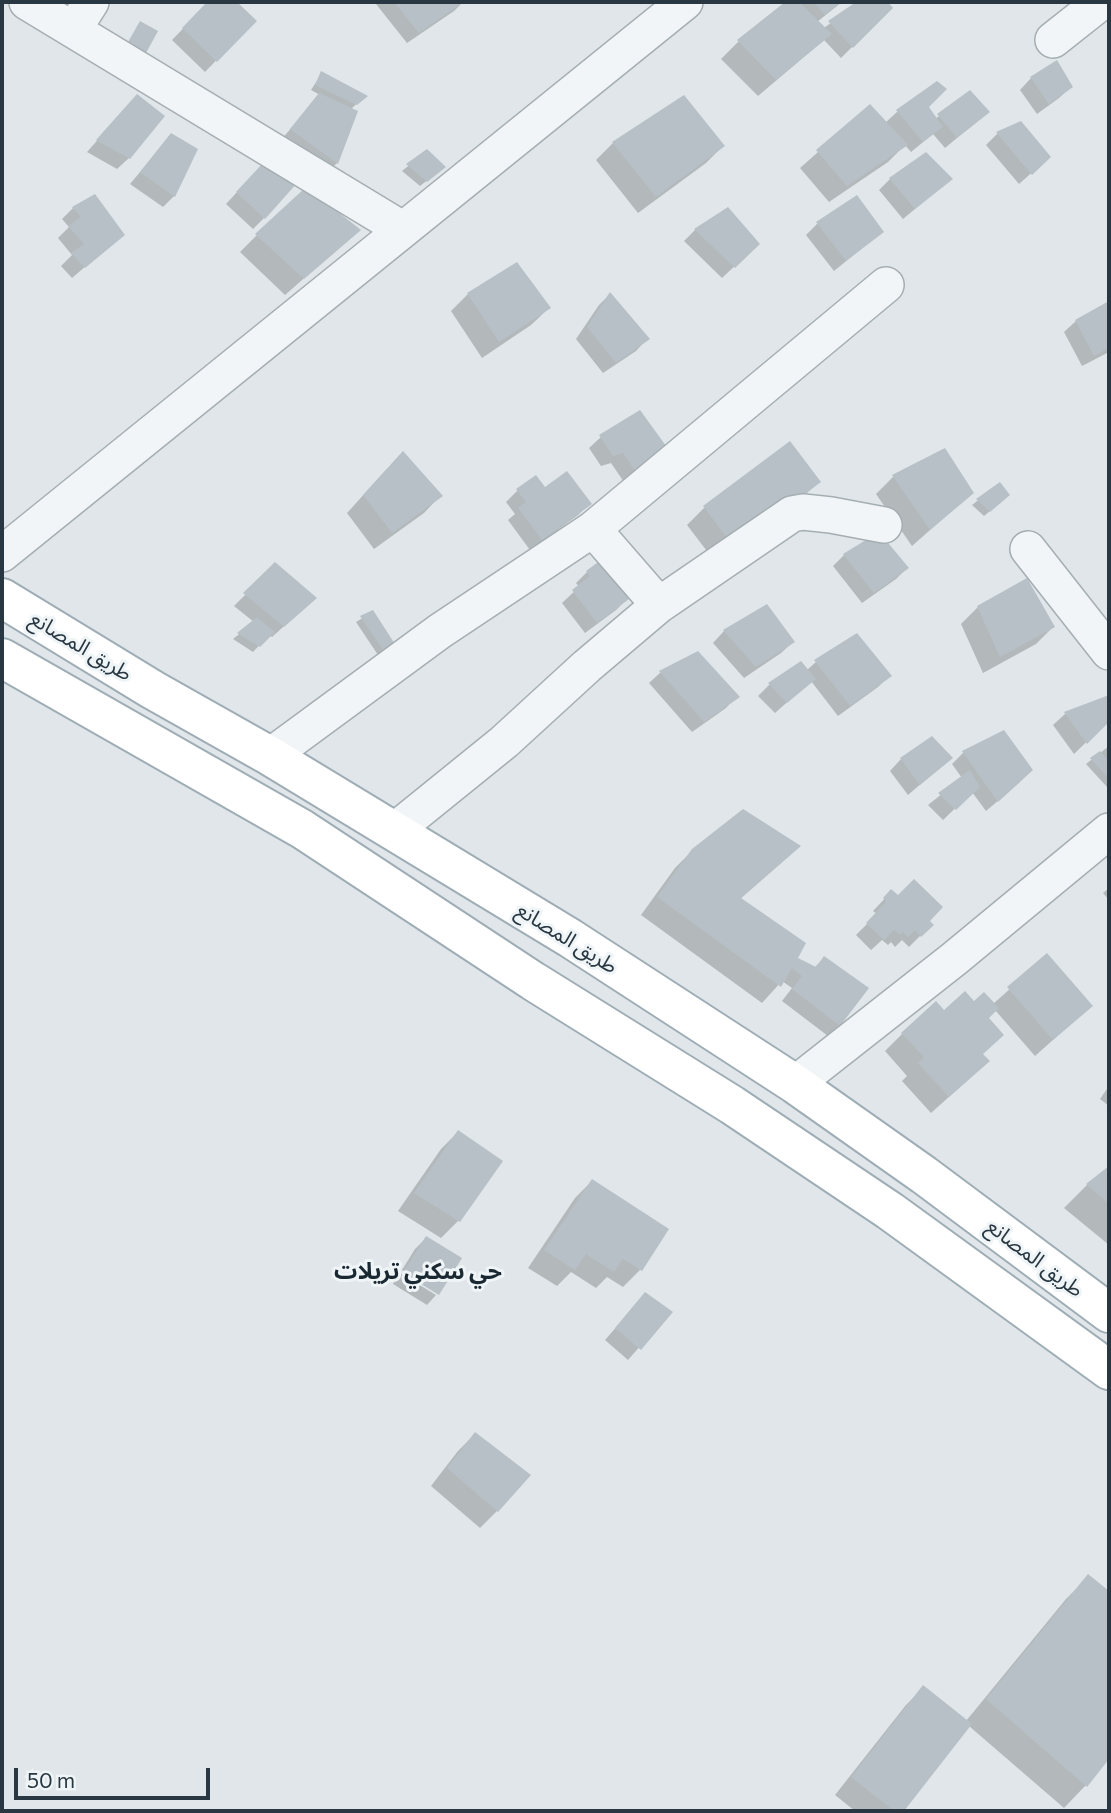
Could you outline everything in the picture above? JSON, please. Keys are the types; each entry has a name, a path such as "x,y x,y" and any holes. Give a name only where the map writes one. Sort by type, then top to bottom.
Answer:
{"main road":[{"name":"طريق المصانع","path":"2,598 394,831 570,939 795,1084 924,1175 1109,1313"},
{"path":"2,658 302,829 533,981 732,1105 890,1211 1109,1370"}],"street":[{"path":"27,2 83,15 402,229"},
{"path":"2,554 685,2"},
{"path":"1053,40 1101,2"},
{"path":"270,756 440,631 593,529 886,285"},
{"path":"394,831 504,742 659,605 792,514 803,512 831,515 884,525"},
{"path":"593,529 659,605"},
{"path":"1028,550 1109,652"},
{"path":"795,1084 983,936 1109,831"}],"building":[{"path":"207,2 237,2 257,21 217,62 182,28"},
{"path":"394,2 464,2 419,33"},
{"path":"785,2 799,2 832,34 776,80 737,40"},
{"path":"814,2 841,2 825,15"},
{"path":"856,2 888,2 893,8 853,48 828,21"},
{"path":"140,21 158,31 146,53 128,42"},
{"path":"1057,60 1073,87 1049,104 1030,77"},
{"path":"321,71 368,96 357,105 315,85"},
{"path":"937,81 947,89 929,107 943,127 923,142 896,110"},
{"path":"970,90 990,112 957,138 937,114"},
{"path":"319,93 358,111 338,164 290,129"},
{"path":"137,94 165,116 130,159 96,140"},
{"path":"684,95 725,146 656,197 612,142"},
{"path":"870,104 908,145 847,186 816,150"},
{"path":"1021,121 1051,157 1032,175 996,132"},
{"path":"171,133 198,149 175,197 140,172"},
{"path":"427,149 446,167 427,182 406,164"},
{"path":"926,152 953,179 915,209 889,178"},
{"path":"263,163 298,182 265,219 236,192"},
{"path":"306,187 361,230 304,279 255,234"},
{"path":"95,194 125,235 85,268 71,253 84,244 68,226 81,217 72,207"},
{"path":"857,195 884,232 846,261 816,222"},
{"path":"728,207 760,244 735,268 694,229"},
{"path":"517,262 551,308 499,342 467,293"},
{"path":"610,292 650,339 616,363 587,327"},
{"path":"1109,301 1109,348 1094,356 1075,320"},
{"path":"640,410 669,450 640,478 623,453 613,456 599,435"},
{"path":"790,441 821,482 734,547 703,506"},
{"path":"945,448 974,493 930,530 892,475"},
{"path":"403,451 443,496 392,533 363,495"},
{"path":"567,471 592,504 542,540 518,508 526,502 516,489 536,475 545,487"},
{"path":"1000,482 1010,495 990,512 976,499"},
{"path":"879,532 909,568 874,593 843,554"},
{"path":"601,560 629,599 597,623 572,590 590,576 586,571"},
{"path":"275,562 317,598 284,627 243,593"},
{"path":"1027,578 1055,627 1000,657 977,606"},
{"path":"767,604 795,642 756,667 723,630"},
{"path":"373,610 400,652 390,660 360,616"},
{"path":"257,617 275,632 260,647 237,633"},
{"path":"857,633 892,676 850,706 814,660"},
{"path":"698,651 740,697 704,722 659,671"},
{"path":"801,661 816,679 787,703 768,683"},
{"path":"1109,695 1109,722 1087,744 1064,712"},
{"path":"1004,730 1033,770 998,802 962,751"},
{"path":"932,736 953,758 920,785 900,758"},
{"path":"1100,751 1109,761 1109,779 1090,758"},
{"path":"970,770 980,787 956,810 938,793"},
{"path":"743,809 801,846 741,898 806,943 798,958 816,967 824,956 869,988 840,1026 792,989 802,976 792,968 781,987 657,897 692,849"},
{"path":"914,879 943,907 930,921 934,925 921,937 915,930 908,937 903,932 900,935 894,930 884,940 866,923 886,902 883,898 891,889 898,895"},
{"path":"1047,953 1093,1006 1053,1040 1007,987"},
{"path":"965,991 974,1001 984,992 999,1008 989,1018 1004,1035 983,1054 990,1061 949,1097 918,1063 924,1057 901,1033 936,1001 944,1010"},
{"path":"458,1130 503,1161 460,1222 414,1193"},
{"path":"1109,1166 1109,1204 1086,1184"},
{"path":"592,1179 669,1229 642,1271 623,1259 614,1272 586,1254 575,1270 544,1250"},
{"path":"426,1236 462,1258 439,1295 403,1273"},
{"path":"645,1292 673,1312 641,1350 615,1328"},
{"path":"475,1432 531,1475 498,1512 447,1468"},
{"path":"1088,1574 1109,1591 1109,1759 1087,1787 986,1699"},
{"path":"923,1685 972,1724 904,1811 894,1811 851,1777"}],"district":[{"name":"حي سكني تريلات","path":"418,1271"}]}
